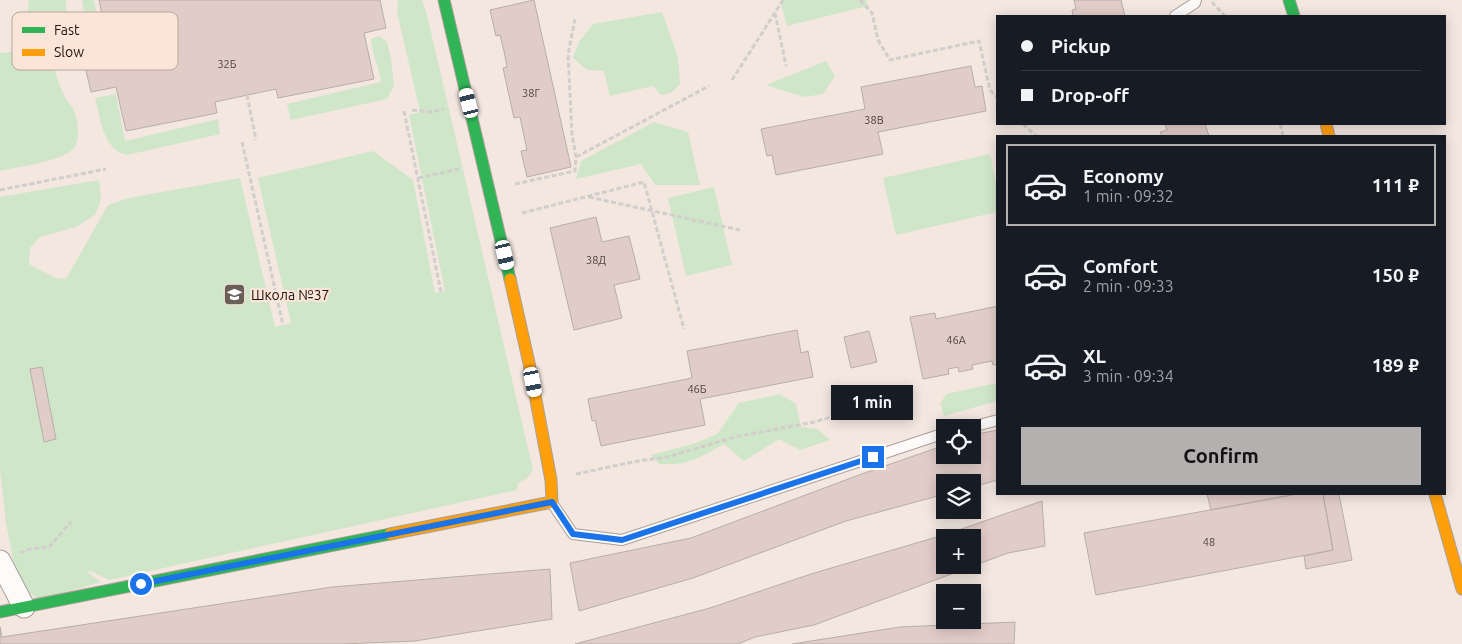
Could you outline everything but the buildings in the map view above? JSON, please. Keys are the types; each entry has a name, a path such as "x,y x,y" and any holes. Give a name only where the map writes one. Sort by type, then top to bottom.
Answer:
{"street":[{"path":"0,612 552,502 551,480 529,363 490,189 444,0"},
{"path":"1289,0 1294,15"},
{"path":"1435,495 1462,588"},
{"path":"8,558 24,607"}],"lane":[{"path":"1177,15 1196,3 1196,0"},
{"path":"981,425 996,421"},
{"path":"552,502 573,534 622,540 936,436"}],"path":[{"path":"732,80 783,0"},
{"path":"860,0 872,13 878,40 890,60 979,41 990,90 996,96"},
{"path":"1211,0 1224,15"},
{"path":"775,12 786,66"},
{"path":"490,189 575,171 576,157 572,135 568,54 576,20"},
{"path":"576,157 709,86"},
{"path":"247,96 256,140"},
{"path":"412,110 431,112 469,103"},
{"path":"404,111 441,292"},
{"path":"1024,125 1035,135"},
{"path":"242,142 283,325"},
{"path":"418,178 484,164"},
{"path":"0,190 106,169"},
{"path":"497,219 644,182 684,329"},
{"path":"586,196 740,230"},
{"path":"551,480 638,461 667,457 735,437 814,422 851,411"},
{"path":"8,558 29,549 49,547 72,522"}],"green space":[{"path":"29,0 66,0 66,12 28,12"},
{"path":"82,0 94,0 96,12 84,12"},
{"name":"Школа №37","path":"398,0 422,0 427,15 533,470 527,478 518,483 517,490 109,580 91,571 87,572 101,582 39,600 26,590 14,564 6,523 0,470 0,197 99,180 101,199 96,214 76,227 40,237 30,248 29,264 55,278 66,279 108,205 129,198 240,178 275,327 291,323 258,178 373,151 413,180 435,293 445,291 409,115 420,112 397,12"},
{"path":"780,0 866,0 868,6 787,26"},
{"path":"662,12 678,57 680,84 671,93 661,95 653,86 610,96 604,71 587,70 573,58 579,42 593,24"},
{"path":"379,36 387,42 391,58 394,86 387,99 291,120 287,104 381,82 371,39"},
{"path":"12,52 12,70 54,70 65,97 74,111 78,125 78,140 69,153 39,163 0,171 0,53"},
{"path":"826,61 835,76 823,94 804,97 766,85"},
{"path":"116,94 125,141 218,119 220,134 127,155 119,152 107,140 95,98"},
{"path":"654,122 688,132 700,185 655,185 641,164 576,179 581,161"},
{"path":"990,154 996,184 996,212 896,235 883,178"},
{"path":"714,187 732,265 686,276 668,198"},
{"path":"996,383 996,401 944,416 940,404 946,394"},
{"path":"780,394 796,404 801,427 817,429 830,440 800,450 779,439 744,461 724,444 700,457 679,464 659,464 651,455 696,443 717,434 739,403"}],"traffic: fast":[{"path":"444,0 510,279"},
{"path":"1289,0 1294,15"},
{"path":"0,612 390,534"}],"traffic: slow":[{"path":"1326,125 1329,135"},
{"path":"390,534 552,502 551,480 529,363 510,279"},
{"path":"1435,495 1462,589"}],"place":[{"name":"Школа №37","path":"235,295"}],"route":[{"path":"141,584 552,502 573,534 622,540 873,457"}]}
